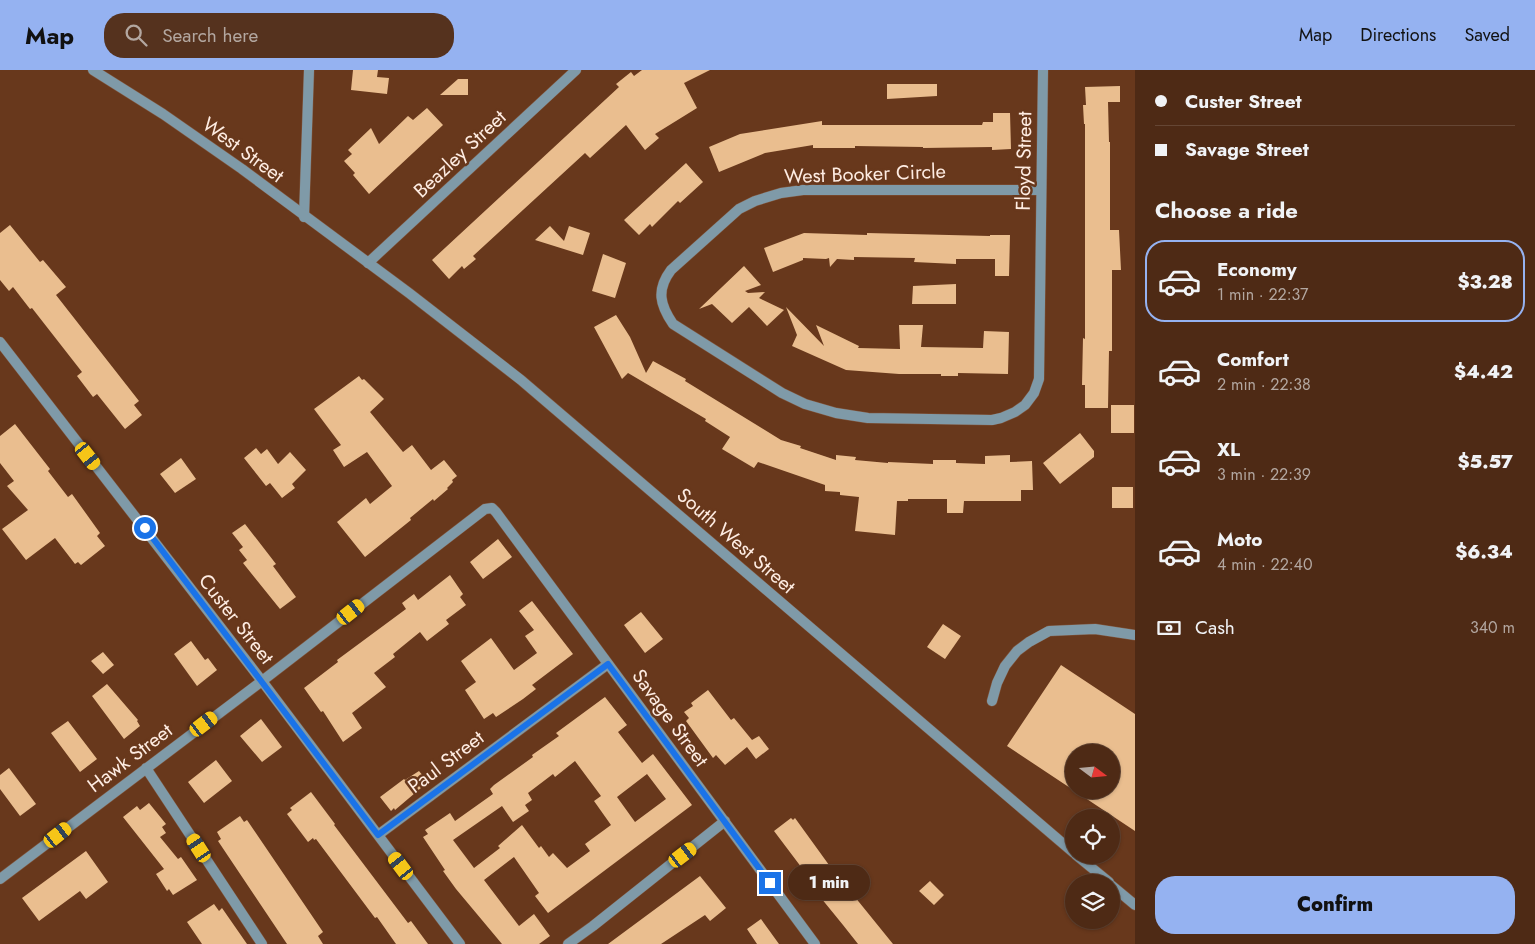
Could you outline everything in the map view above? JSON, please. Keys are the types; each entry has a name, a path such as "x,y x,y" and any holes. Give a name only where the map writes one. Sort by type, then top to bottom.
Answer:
{"street":[{"name":"West Street","path":"93,70 163,114 242,169 368,263"},
{"path":"304,217 309,70"},
{"name":"Beazley Street","path":"368,263 576,70"},
{"name":"Floyd Street","path":"664,311 673,324 782,393 805,404 836,413 868,418 992,420 1015,412 1034,393 1039,378 1043,70"},
{"name":"West Booker Circle","path":"664,311 661,301 662,288 671,270 739,210 755,201 781,192 803,190 1041,190"},
{"name":"South West Street","path":"368,263 520,380 1065,845"},
{"name":"Custer Street","path":"0,342 262,681 460,944"},
{"name":"Hawk Street","path":"0,879 485,509 492,508 496,512"},
{"name":"Savage Street","path":"496,512 815,944"},
{"path":"992,701 997,683 1005,666 1017,651 1049,631 1095,629 1135,634"},
{"name":"Paul Street","path":"378,835 608,664"},
{"path":"146,768 262,944"},
{"path":"568,944 725,821"},
{"name":"South West Street","path":"1087,864 1098,874"},
{"name":"South West Street","path":"1120,892 1135,905"}],"building":[{"path":"353,70 378,70 377,77 389,78 387,94 351,90"},
{"path":"642,70 710,70 684,83 697,108 655,134 659,138 645,150 626,125 590,158 585,153 473,256 476,259 464,269 462,266 449,279 432,260 619,87 616,84 631,72 634,76"},
{"path":"458,79 468,79 468,95 440,95"},
{"path":"887,84 937,84 937,96 887,99"},
{"path":"1120,86 1120,102 1108,102 1110,230 1119,230 1121,270 1112,270 1112,351 1109,351 1108,408 1085,408 1085,385 1082,385 1083,338 1085,339 1085,124 1083,105 1086,105 1085,87"},
{"path":"427,108 443,125 369,194 353,175 355,173 344,161 352,154 348,150 371,128 379,144 408,116 413,120"},
{"path":"993,113 1010,113 1011,149 992,150 992,147 923,148 855,146 855,148 813,148 813,145 765,153 719,172 709,147 740,134 822,121 822,125 982,125 983,122 993,122"},
{"path":"686,163 703,182 680,203 678,201 652,227 650,224 639,235 624,220"},
{"path":"10,225 40,262 43,260 66,287 56,295 139,401 134,405 142,415 125,429 97,394 93,397 77,376 82,372 32,308 30,309 13,287 9,291 0,280 0,233"},
{"path":"550,226 564,241 569,226 590,233 583,255 535,240"},
{"path":"804,233 1010,235 1009,276 995,276 995,259 956,259 956,264 914,262 915,258 854,257 854,260 837,259 830,267 829,258 803,258 803,260 773,272 764,248"},
{"path":"603,254 626,263 615,298 592,291"},
{"path":"744,266 761,285 745,291 748,293 765,292 759,298 784,310 767,326 749,307 732,323 712,304 699,309"},
{"path":"956,284 956,304 912,304 913,286"},
{"path":"786,307 824,346 816,325 859,346 858,348 900,349 899,325 923,325 921,347 983,348 984,331 1009,332 1008,374 958,373 958,376 941,376 941,374 899,374 846,370 792,346 797,335"},
{"path":"616,315 630,337 646,373 653,361 686,379 685,381 781,440 801,446 800,448 836,460 836,455 856,457 855,460 888,463 933,464 933,460 956,460 956,463 985,464 985,456 1010,455 1010,462 1032,461 1033,490 1021,490 1021,501 964,501 963,513 947,513 947,499 908,499 908,501 897,501 895,535 855,531 859,497 840,495 840,492 825,491 825,485 758,462 754,468 722,449 730,437 705,421 706,419 628,373 622,379 594,327"},
{"path":"359,376 384,399 370,412 403,452 412,445 431,470 444,460 457,476 452,480 453,482 448,489 434,501 433,499 410,518 411,520 365,557 337,522 366,498 370,504 392,486 367,452 344,467 333,450 341,445 314,409"},
{"path":"1111,405 1134,405 1134,433 1111,433"},
{"path":"15,424 50,469 48,471 68,497 72,494 100,533 97,536 105,546 81,565 78,562 75,564 55,538 26,560 2,529 28,510 7,486 14,481 0,463 0,436"},
{"path":"1080,433 1094,451 1094,457 1060,484 1043,463"},
{"path":"256,448 261,454 267,449 278,464 290,452 306,470 292,484 295,488 282,498 270,483 266,486 244,458"},
{"path":"181,458 196,479 175,493 160,474"},
{"path":"1112,487 1133,487 1133,508 1112,508"},
{"path":"245,524 276,564 273,566 296,597 280,609 243,563 247,560 239,550 243,547 232,533"},
{"path":"498,539 512,557 483,579 470,562"},
{"path":"450,575 463,594 460,597 466,605 446,620 449,624 427,641 420,632 393,654 395,657 374,673 386,687 352,713 362,728 343,742 323,711 321,712 304,688 338,662 337,660 406,609 402,603 414,594 418,600"},
{"path":"532,601 573,654 532,685 536,689 523,699 496,717 493,713 484,719 465,690 476,682 461,661 491,638 514,670 537,653 525,636 534,630 519,611"},
{"path":"641,612 663,639 645,653 624,625"},
{"path":"943,624 961,636 945,659 927,647"},
{"path":"191,641 205,660 208,658 217,670 197,686 174,654"},
{"path":"103,652 114,665 103,674 91,661"},
{"path":"1061,665 1135,714 1135,831 1120,821 1120,809 1102,809 1087,799 1120,799 1120,744 1065,744 1065,785 1007,746"},
{"path":"107,684 138,720 140,726 124,739 92,696"},
{"path":"708,690 731,720 734,718 752,740 759,736 769,749 756,759 747,747 725,765 716,755 713,758 686,721 689,718 684,712 693,706 691,703"},
{"path":"605,697 627,725 618,732 642,763 653,754 692,805 548,913 535,896 539,893 514,857 484,880 519,926 534,914 550,936 539,944 502,944 456,889 423,837 428,834 425,830 450,813 455,821 493,794 490,789 494,785 559,736 556,733","holes":["575,761 601,796 594,801 611,825 585,844 590,851 567,868 553,853 549,857 541,846 539,848 522,825 498,846 500,848 474,868 453,840 502,806 513,822 529,811 525,805 532,800 528,793 553,774 555,777","647,774 666,799 635,822 617,797"]},
{"path":"261,719 282,747 262,762 240,736"},
{"path":"68,721 97,759 80,772 51,733"},
{"path":"216,760 232,781 204,803 188,782"},
{"path":"9,768 36,804 20,816 0,789 0,775"},
{"path":"419,771 428,782 395,810 394,808 391,811 380,797 404,779"},
{"path":"311,792 408,923 411,921 428,944 396,944 316,839 314,840 313,838 308,842 287,814 292,810 290,808"},
{"path":"149,803 166,824 162,827 166,833 160,837 178,859 181,857 197,880 173,895 169,889 167,891 156,874 164,869 123,817 137,806 140,810"},
{"path":"240,816 244,822 247,820 323,932 318,936 323,944 287,944 218,841 221,839 217,832"},
{"path":"791,818 793,820 795,818 829,865 893,944 858,944 821,898 823,896 774,831"},
{"path":"86,851 108,882 86,899 80,891 39,921 22,898"},
{"path":"700,876 726,908 710,921 705,915 661,944 608,944"},
{"path":"930,881 944,895 934,905 919,891"},
{"path":"214,904 219,911 222,908 247,944 202,944 187,922"},
{"path":"761,919 779,944 757,944 747,929"}],"route":[{"path":"145,528 378,835 608,664 770,883"}]}
